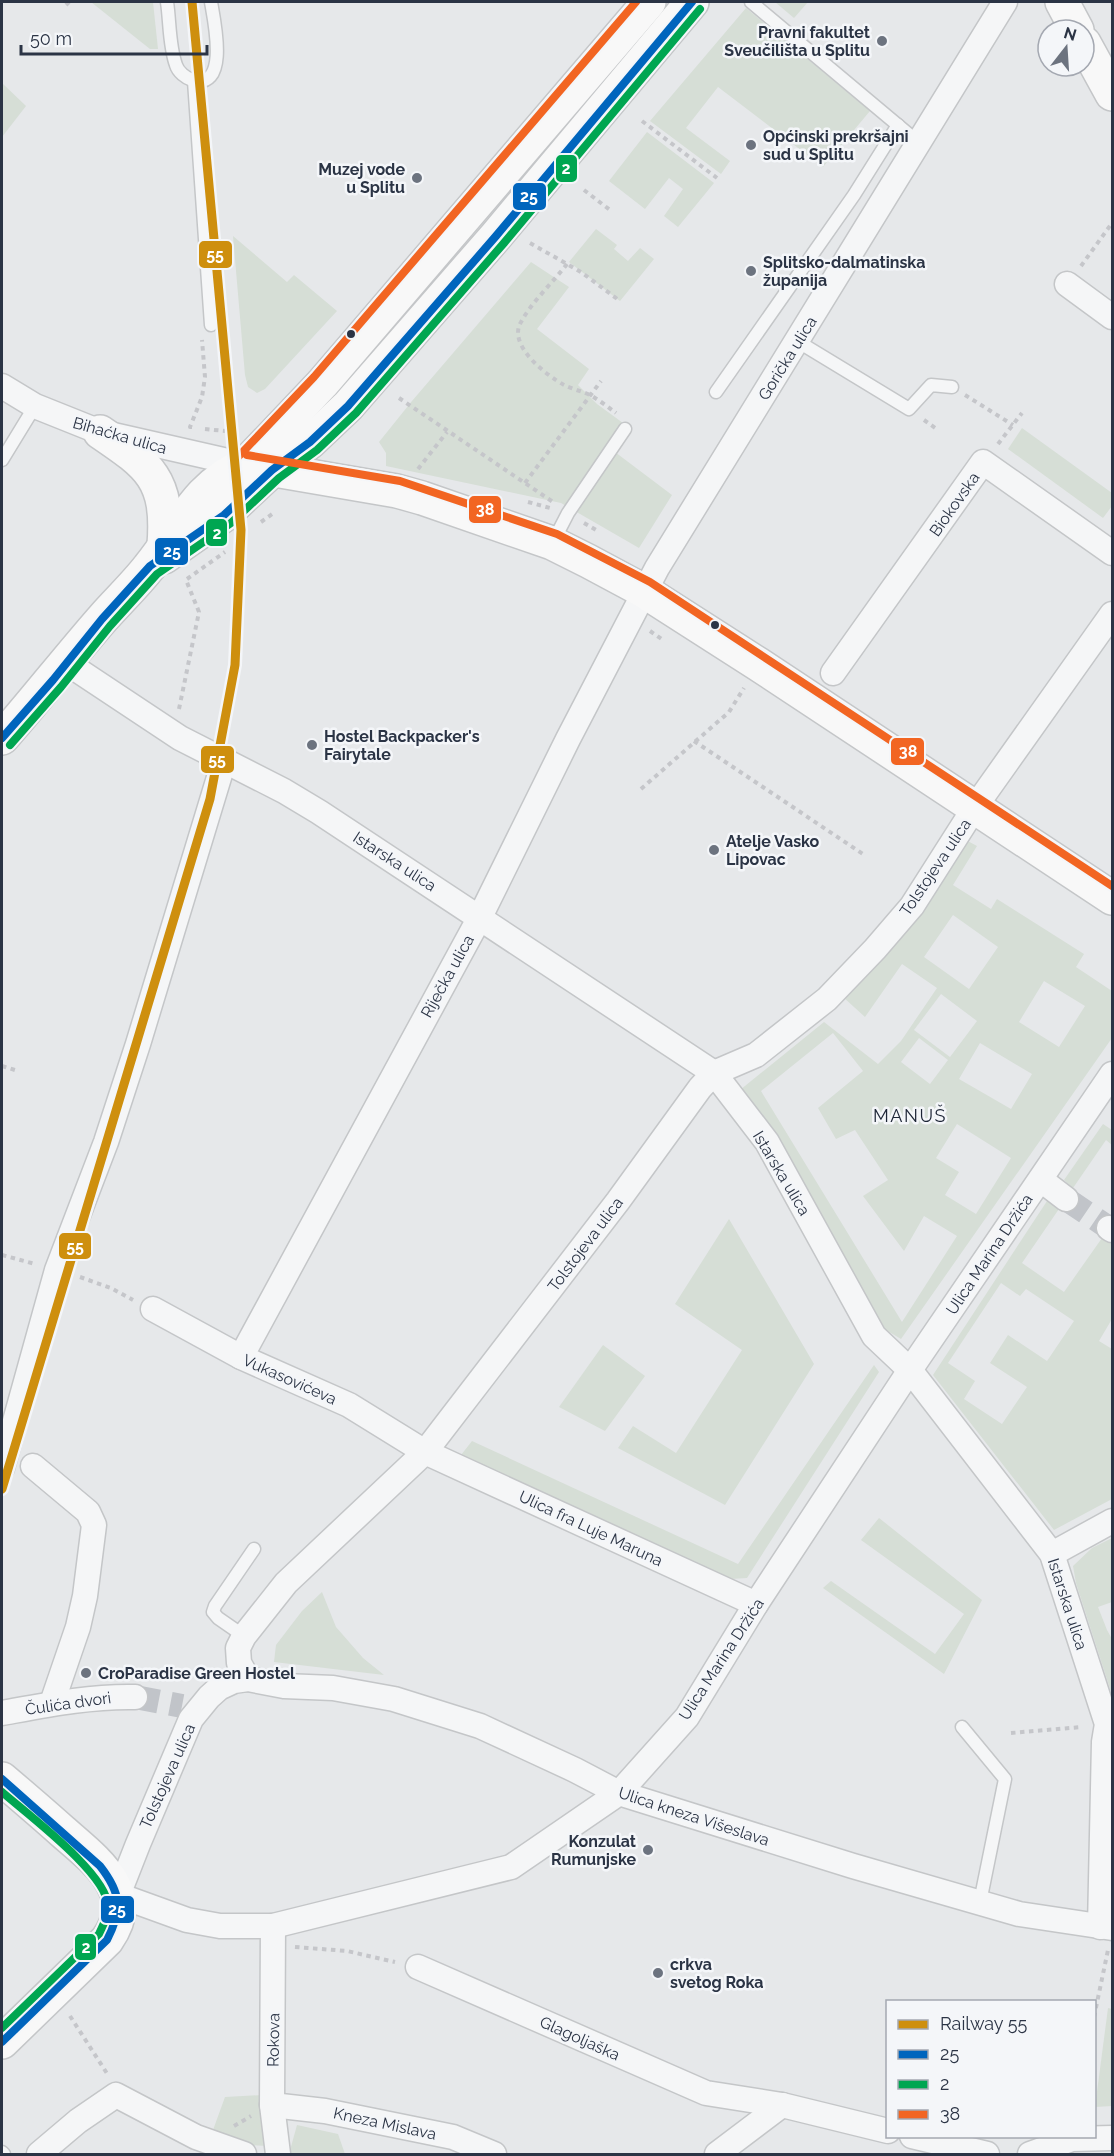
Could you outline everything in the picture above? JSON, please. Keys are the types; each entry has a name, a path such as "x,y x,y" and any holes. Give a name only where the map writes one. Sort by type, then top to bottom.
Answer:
{"street":[{"path":"259,467 322,384 648,2"},
{"path":"2,738 157,555 207,490 229,472 259,467 310,442 348,406 496,236 692,2"},
{"name":"Gorička ulica","path":"644,591 1005,2"},
{"path":"1062,2 1071,18"},
{"path":"1096,66 1113,94"},
{"path":"1067,285 1113,317"},
{"name":"Bihaćka ulica","path":"2,386 35,406 100,432 259,467"},
{"path":"100,432 133,454 157,481 166,521 157,555"},
{"name":"Biokovska","path":"833,673 983,462 1113,553"},
{"path":"259,467 422,498 552,543 644,591 759,664 1113,898"},
{"name":"Riječka ulica","path":"241,1357 480,917 644,591"},
{"name":"Tolstojeva ulica","path":"118,1895 191,1719 190,1708 219,1688 234,1681 248,1679 239,1663 238,1648 244,1636 286,1583 425,1452 618,1201 700,1088 714,1073 756,1055 827,999 912,906 975,807 1113,614"},
{"name":"Istarska ulica","path":"67,663 180,738 284,791 319,812 714,1073 766,1142 874,1336 910,1370 1053,1554 1110,1724 1104,1742 1108,1928"},
{"path":"2,1468 57,1270 106,1142 224,761"},
{"name":"Ulica Marina Držića","path":"118,1895 188,1920 273,1935 511,1867 619,1793 687,1717 756,1604 910,1370 1113,1074"},
{"name":"Vukasovićeva","path":"153,1309 241,1357 349,1406 425,1452"},
{"name":"Ulica fra Luje Maruna","path":"425,1452 756,1604"},
{"path":"33,1466 88,1512 93,1525 85,1596 78,1627 52,1703"},
{"path":"1053,1554 1113,1521"},
{"name":"Ulica kneza Višeslava","path":"248,1679 284,1686 333,1688 365,1693 438,1712 480,1726 619,1793 853,1866 1019,1914 1108,1928"},
{"name":"Čulića dvori","path":"2,1713 52,1703 116,1696 135,1697"},
{"path":"2,1779 95,1859 106,1870 118,1895 118,1919 107,1940 2,2042"},
{"name":"Rokova","path":"273,1935 272,2105 278,2154"},
{"name":"Glagoljaška","path":"418,1967 706,2093 782,2105 886,2131"},
{"path":"39,2154 78,2121 112,2085 158,2118 244,2154"},
{"name":"Kneza Mislava","path":"272,2105 325,2110 453,2137 494,2154"},
{"path":"717,2154 782,2105"},
{"path":"920,2138 987,2154"},
{"path":"1030,2154 1072,2139 1113,2138"}],"lane":[{"path":"167,2 173,56 177,69 194,81 204,81 211,77 215,70 217,44 211,2"},
{"path":"751,2 918,142"},
{"path":"194,81 211,325"},
{"path":"716,392 854,195 898,125"},
{"path":"797,341 909,409 931,385 952,387"},
{"path":"2,460 35,406"},
{"path":"552,543 568,513 625,429"},
{"path":"244,1636 213,1612 254,1549"},
{"path":"962,1727 1005,1779 980,1902"}],"path":[{"path":"642,121 717,178"},
{"path":"584,190 610,210"},
{"path":"1067,285 1113,223"},
{"path":"530,243 567,264 620,301"},
{"path":"567,264 519,323 518,336 521,345 530,358 547,374 566,386 591,395 626,421 625,429"},
{"path":"211,325 201,326 205,377 202,397 190,427 225,431"},
{"path":"525,483 601,381"},
{"path":"952,387 1013,425"},
{"path":"399,398 568,513"},
{"path":"983,462 1022,413"},
{"path":"412,477 447,432"},
{"path":"179,713 199,612 186,580"},
{"path":"641,789 729,712 759,664"},
{"path":"694,741 863,854"},
{"path":"2,1066 18,1071"},
{"path":"86,1279 153,1309"},
{"path":"1011,1733 1110,1724"},
{"path":"1096,2010 1108,1928"},
{"path":"273,1935 418,1967"},
{"path":"68,2012 112,2085"},
{"path":"207,2140 272,2105"}],"shaded area":[{"path":"91,2 153,2 158,49 150,49"},
{"path":"775,2 808,2 794,18"},
{"path":"746,8 870,111 823,167 718,87 686,128 730,161 721,174 650,121"},
{"path":"2,83 26,106 2,137"},
{"path":"647,132 714,183 678,227 664,216 683,189 669,178 645,209 609,181"},
{"path":"596,229 617,245 614,249 628,261 640,248 654,259 620,301 569,262"},
{"path":"233,236 287,282 294,275 337,311 265,389 257,393 248,387 245,375"},
{"path":"531,262 569,287 537,329 589,369 578,385 597,404 623,423 607,446 672,495 639,548 561,503 386,466 386,453 379,442"},
{"path":"1022,428 1112,493 1112,506 1103,518 1008,449"},
{"path":"964,839 977,846 953,885 991,909 997,899 1084,954 1076,967 1112,991 1112,1038 901,1339 881,1327 740,1090 824,1022 878,1064 901,1041 937,988 902,964 865,1017 843,997","holes":["953,915 998,947 969,989 924,957","1044,981 1085,1006 1059,1047 1019,1022","941,994 977,1021 950,1057 914,1030","833,1033 863,1071 818,1108 836,1139 855,1130 888,1180 863,1196 904,1251 924,1216 957,1236 902,1322 761,1091","919,1038 948,1060 930,1084 901,1062","980,1043 1032,1074 1011,1109 959,1079","957,1124 1011,1158 976,1214 945,1195 959,1172 936,1158"]},
{"path":"1103,1124 1112,1130 1112,1145 1106,1140 1073,1188 1064,1180"},
{"path":"1049,1198 1061,1206 1022,1263 1064,1292 1102,1238 1112,1244 1112,1319 1099,1341 1112,1349 1112,1499 1054,1530 933,1375","holes":["1001,1283 1020,1296 1026,1289 1074,1321 1047,1361 1008,1335 990,1363 1027,1387 1002,1424 964,1399 975,1381 948,1363"]},
{"path":"729,1219 814,1364 725,1505 618,1448 633,1426 676,1453 742,1350 675,1304"},
{"path":"603,1345 645,1376 605,1431 559,1407"},
{"path":"874,1365 879,1372 747,1578 730,1579 461,1455 472,1441 738,1564"},
{"path":"879,1518 982,1600 944,1674 823,1588 831,1581 935,1654 964,1614 861,1540"},
{"path":"1112,1538 1112,1602 1098,1607 1112,1639 1112,1695 1076,1583 1073,1566 1092,1548"},
{"path":"322,1592 336,1627 363,1658 384,1675 274,1662 276,1645 302,1611"},
{"path":"1108,2008 1112,2009 1112,2106 1096,2107"},
{"path":"263,2095 267,2146 248,2145 213,2130 225,2097"},
{"path":"297,2125 338,2134 345,2154 289,2154"}],"tunnel":[{"path":"1066,1199 1109,1228"},
{"path":"135,1697 182,1706"}],"rail line":[{"name":"55","path":"2,1489 210,799 235,665 241,530 192,2"}],"transit line":[{"name":"38","path":"237,458 314,377 636,2"},
{"name":"25","path":"2,738 102,619 150,566 224,515 272,470 310,442 348,406 496,236 692,2"},
{"name":"2","path":"10,745 157,574 231,523 279,478 317,450 356,413 504,243 700,9"},
{"name":"38","path":"247,455 400,481 557,534 650,582 1112,886"},
{"name":"25","path":"2,1779 100,1866 116,1893 117,1902 116,1919 107,1940 2,2042"},
{"name":"2","path":"2,1792 81,1862 105,1894 108,1907 99,1934 2,2028"}],"place":[{"name":"Pravni fakultet Sveučilišta u Splitu","path":"882,41"},
{"name":"Općinski prekršajni sud u Splitu","path":"751,145"},
{"name":"Muzej vode u Splitu","path":"417,178"},
{"name":"Splitsko-dalmatinska županija","path":"751,271"},
{"name":"Hostel Backpacker's Fairytale","path":"312,745"},
{"name":"Atelje Vasko Lipovac","path":"714,850"},
{"name":"CroParadise Green Hostel","path":"86,1673"},
{"name":"Konzulat Rumunjske","path":"648,1850"},
{"name":"crkva svetog Roka","path":"658,1973"}],"district":[{"name":"MANUŠ","path":"910,1116"}]}
